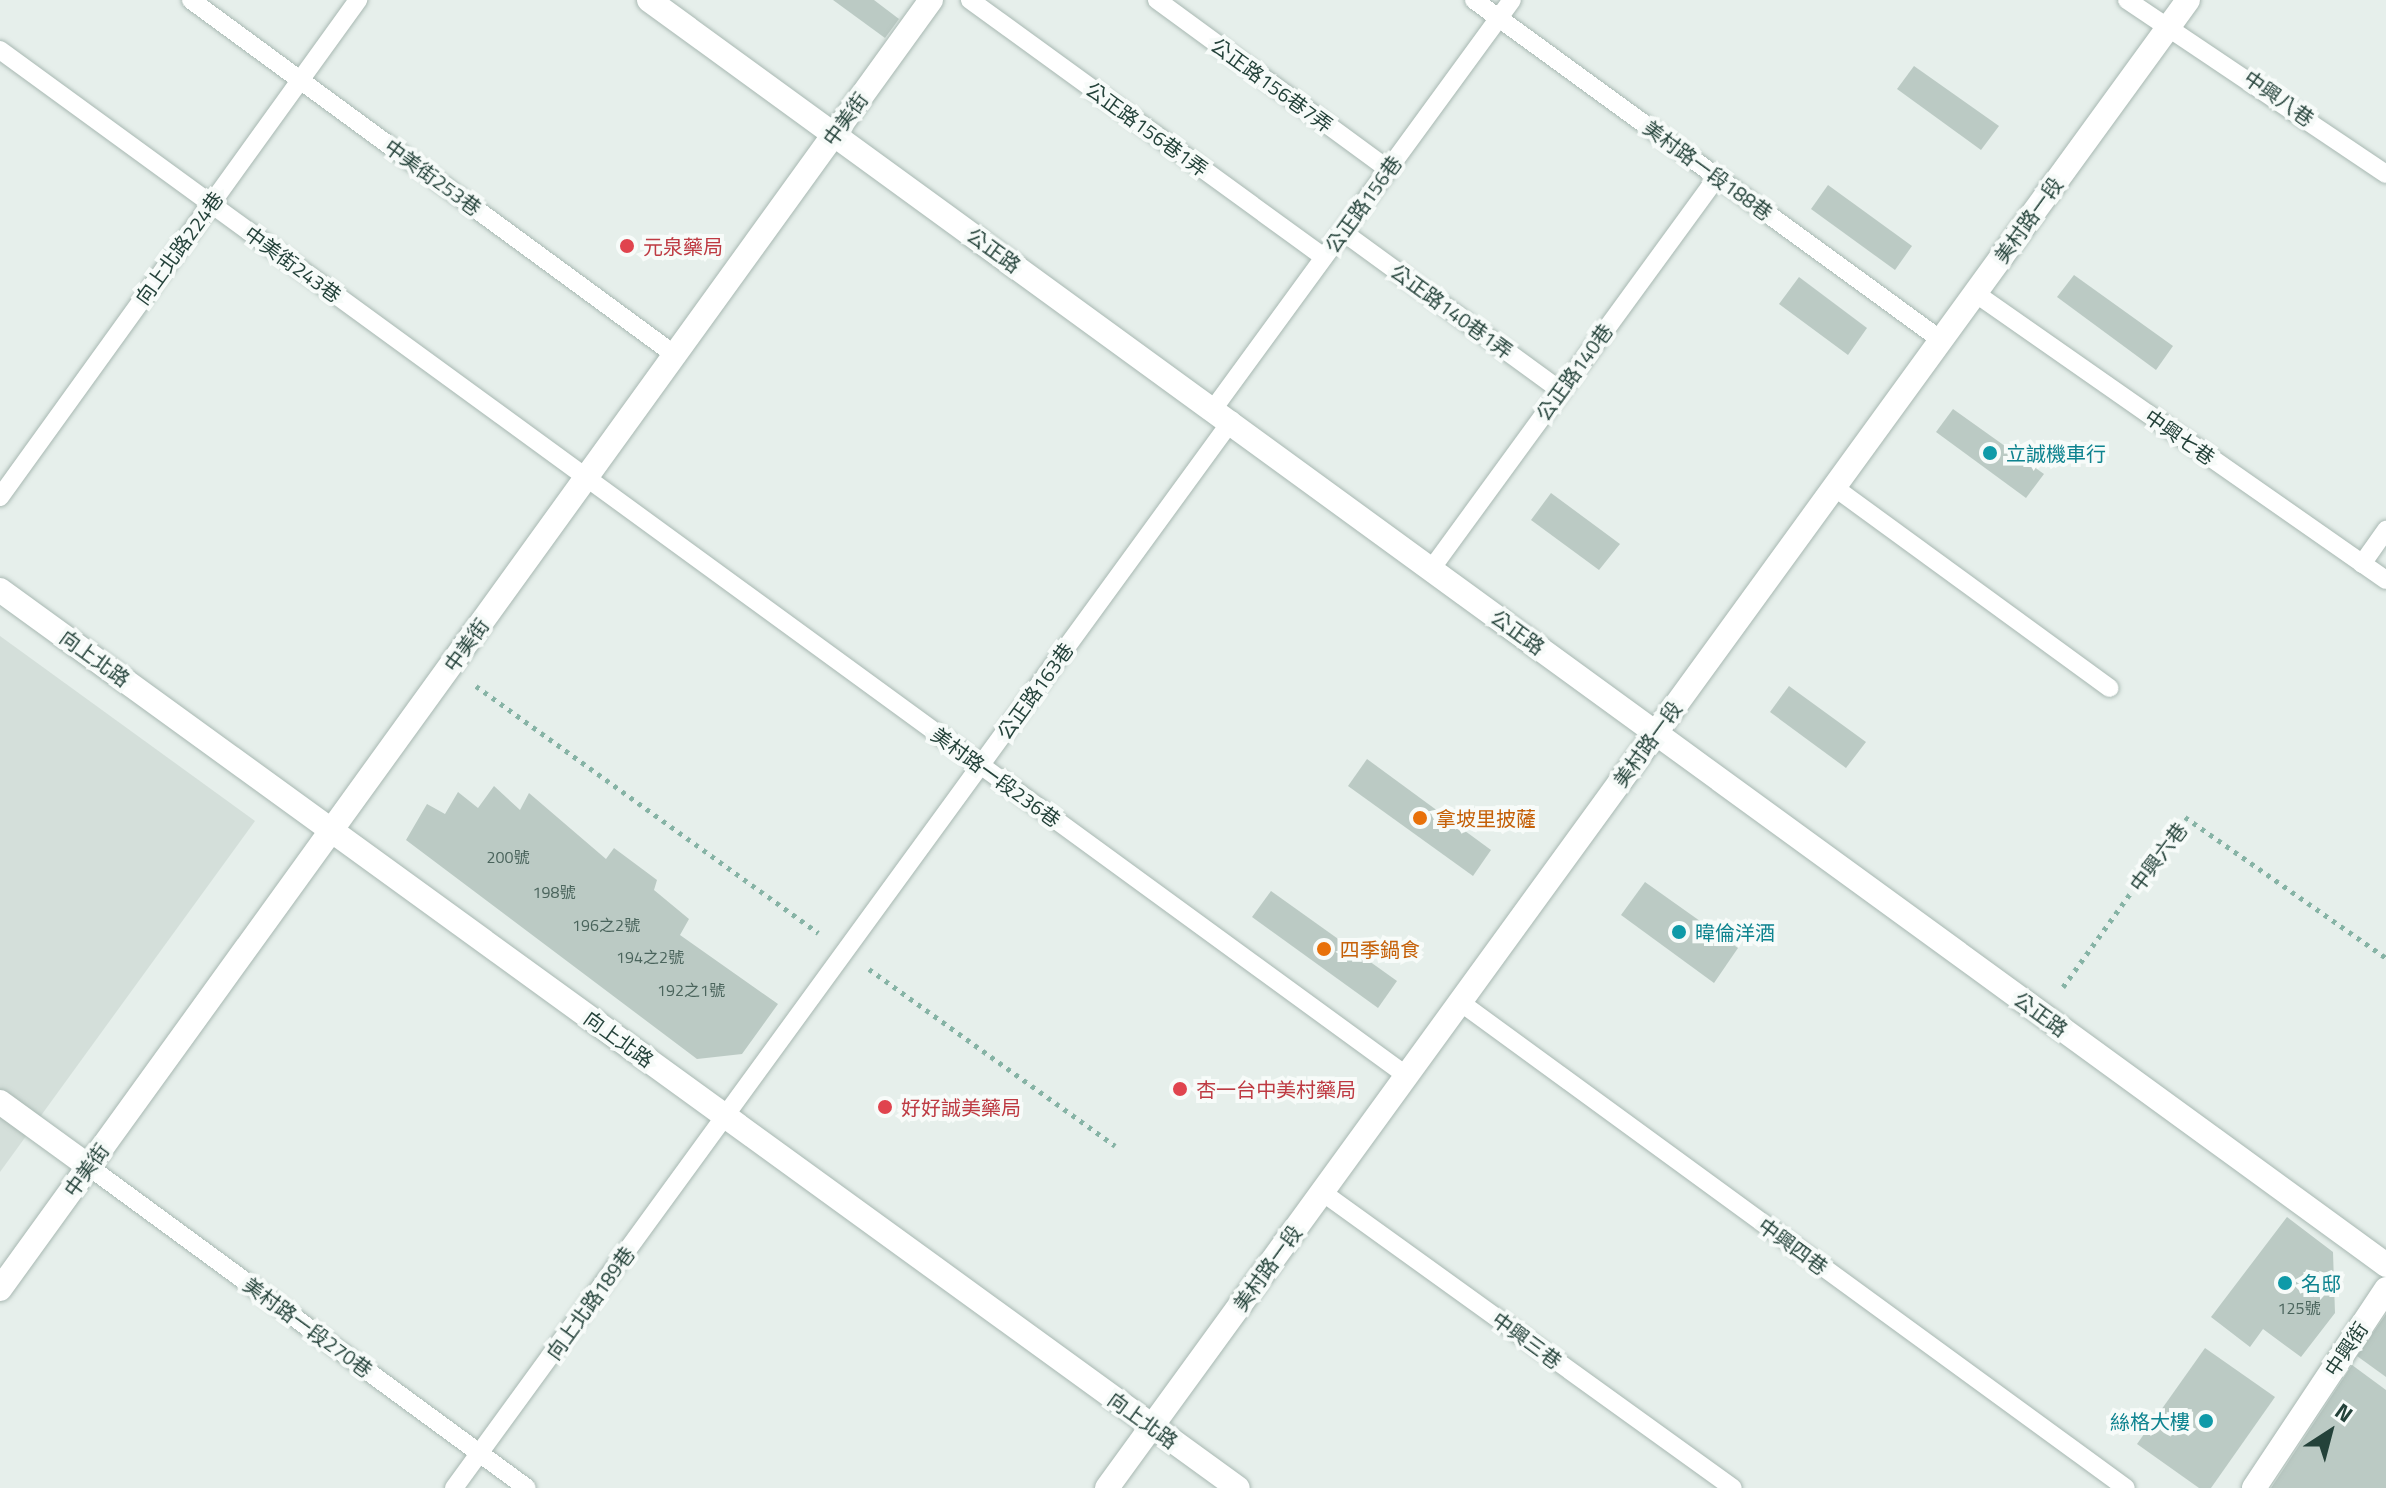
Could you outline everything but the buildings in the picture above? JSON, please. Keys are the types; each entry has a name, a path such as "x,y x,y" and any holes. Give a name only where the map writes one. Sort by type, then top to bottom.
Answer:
{"street":[{"name":"公正路","path":"649,0 1223,414 2386,1265"},
{"name":"中美街","path":"0,1289 931,0"},
{"name":"美村路一段","path":"1107,1488 2188,0"},
{"name":"向上北路","path":"0,590 1152,1426 1227,1484"},
{"path":"0,1102 88,1166"},
{"name":"中興街","path":"2254,1488 2386,1289"}],"lane":[{"name":"中美街253巷","path":"191,0 675,355"},
{"name":"向上北路224巷","path":"0,497 358,0"},
{"name":"公正路156巷1弄","path":"970,0 1324,257"},
{"name":"公正路156巷7弄","path":"1157,0 1388,169"},
{"name":"美村路一段188巷","path":"1474,0 1941,340"},
{"name":"公正路156巷","path":"1223,414 1324,257 1512,0"},
{"name":"中興八巷","path":"2127,0 2167,29 2223,59 2386,174"},
{"name":"中美街243巷","path":"0,50 586,478"},
{"name":"公正路140巷","path":"1432,568 1717,177"},
{"name":"公正路140巷1弄","path":"1343,232 1561,391"},
{"name":"中興七巷","path":"1975,293 2386,580"},
{"name":"公正路163巷","path":"725,1117 981,765 1223,414"},
{"name":"美村路一段236巷","path":"586,478 1407,1076"},
{"path":"1834,487 2110,688"},
{"path":"2362,564 2386,530"},
{"name":"中興四巷","path":"1460,1002 2126,1488"},
{"name":"向上北路189巷","path":"454,1488 725,1117"},
{"name":"美村路一段270巷","path":"88,1166 527,1488"},
{"name":"中興三巷","path":"1322,1192 1733,1488"}],"path":[{"path":"450,667 1115,1146"},
{"name":"中興六巷","path":"2043,1015 2185,817 2386,958"}],"shaded area":[{"path":"0,636 255,821 0,1172"}],"place":[{"name":"元泉藥局","path":"627,246"},
{"name":"立誠機車行","path":"1990,453"},
{"name":"拿坡里披薩","path":"1420,818"},
{"name":"暐倫洋酒","path":"1679,932"},
{"name":"四季鍋食","path":"1324,949"},
{"name":"杏一台中美村藥局","path":"1180,1089"},
{"name":"好好誠美藥局","path":"885,1107"},
{"name":"名邸","path":"2285,1283"},
{"name":"絲格大樓","path":"2206,1421"}]}
